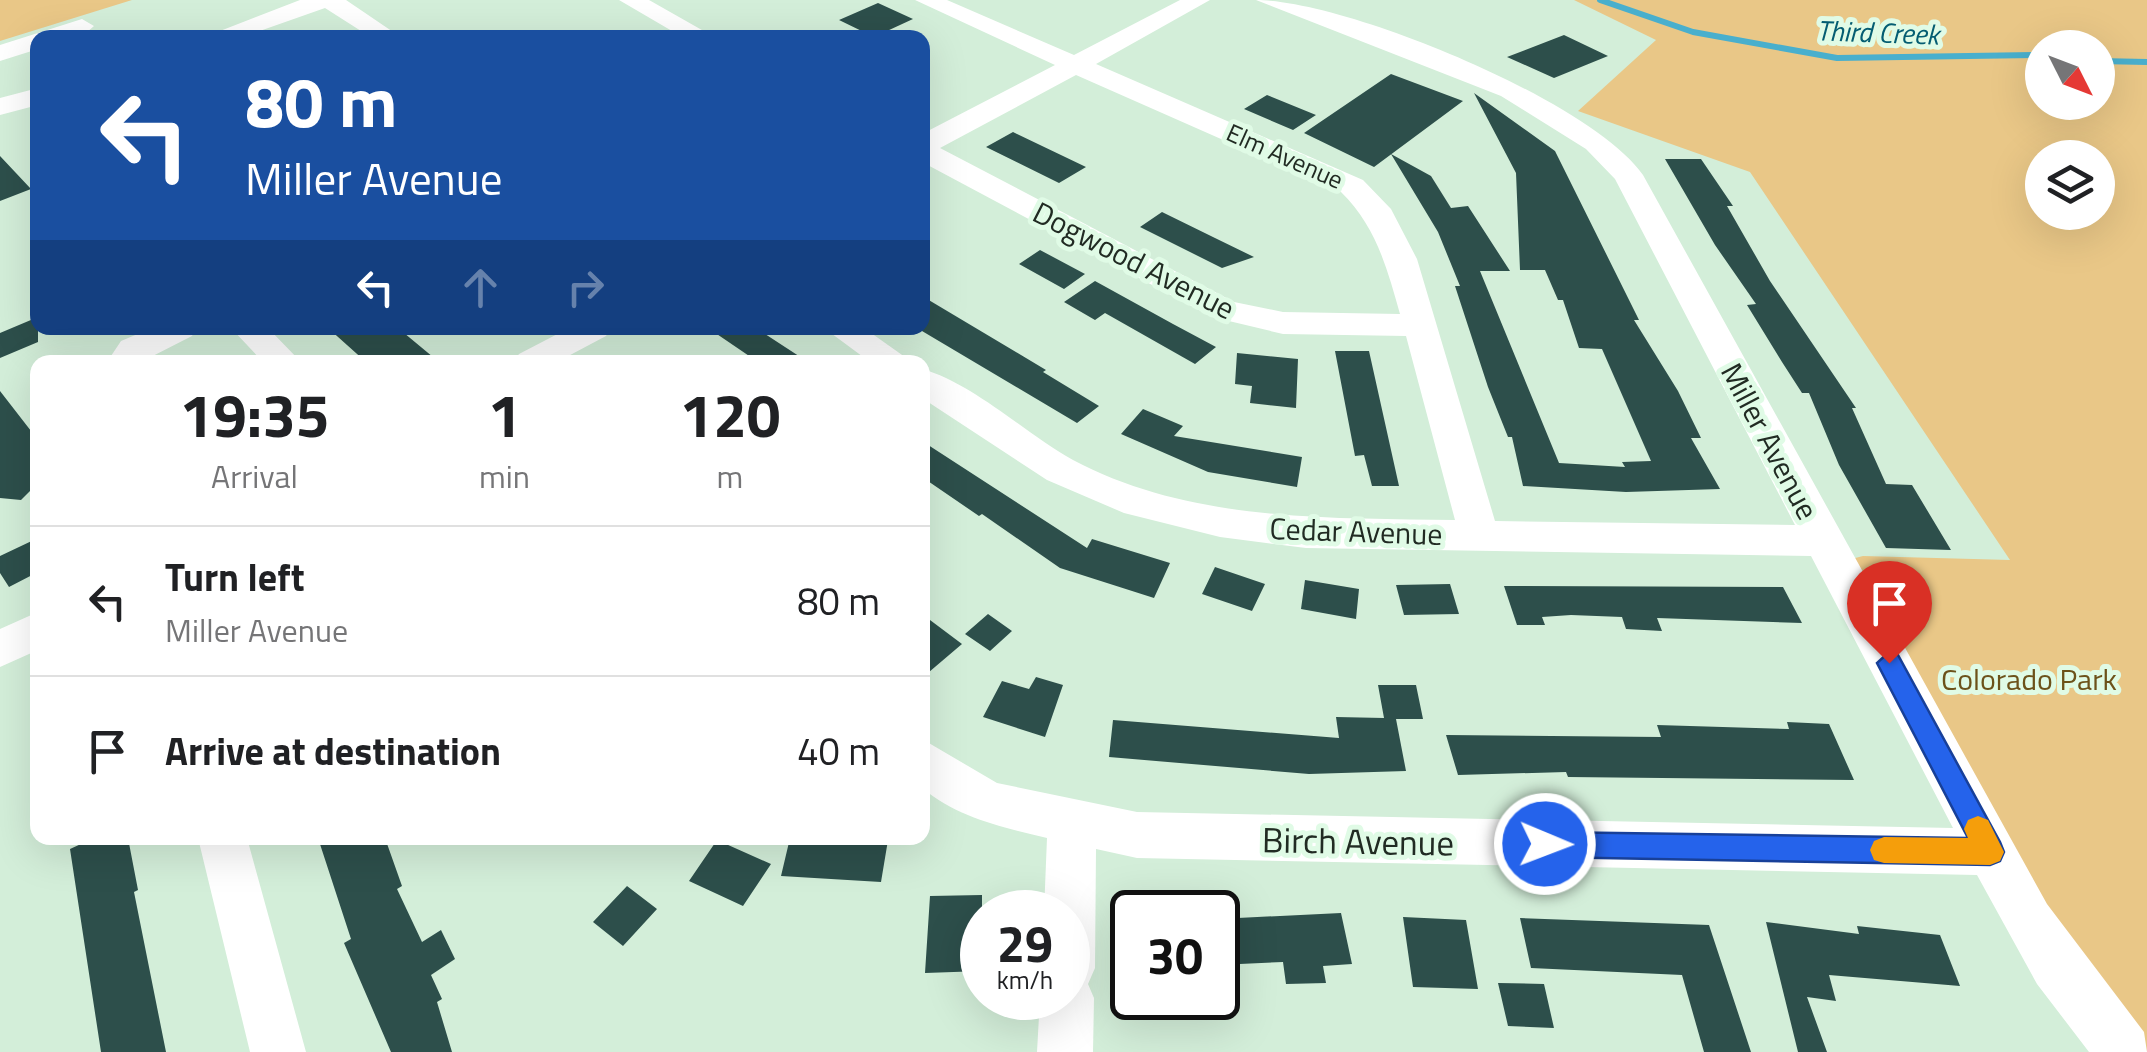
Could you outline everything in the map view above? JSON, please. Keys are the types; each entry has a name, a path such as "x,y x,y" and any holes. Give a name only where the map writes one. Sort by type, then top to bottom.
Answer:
{"street":[{"path":"238,30 327,0 377,30"},
{"path":"631,0 689,30"},
{"name":"Elm Avenue","path":"927,0 1318,169 1364,194 1387,228 1401,260 1479,534"},
{"path":"930,144 1198,0"},
{"name":"Miller Avenue","path":"1268,0 1526,97 1570,121 1608,150 1628,175 1990,852 2056,966 2124,1052"},
{"path":"70,30 82,26"},
{"path":"0,53 30,44"},
{"name":"Dogwood Avenue","path":"930,152 1224,310 1283,323 1417,325"},
{"path":"129,355 165,335"},
{"path":"255,335 276,355"},
{"path":"543,355 581,335"},
{"path":"851,335 883,355"},
{"name":"Cedar Avenue","path":"930,386 1061,470 1138,503 1260,529 1824,541"},
{"path":"0,650 30,633"},
{"name":"Birch Avenue","path":"930,766 954,785 989,803 1072,824 1193,838 1990,852"},
{"path":"1070,890 1072,824"},
{"path":"225,845 278,1052"},
{"path":"1065,1052 1066,1020"}],"green space":[{"path":"0,0 132,0 30,30 0,41"},
{"name":"Colorado Park","path":"1574,0 2147,0 2147,1052 2124,1052 1836,563 1863,556 2010,560 1750,172 1578,111 1656,40"}],"building":[{"path":"878,3 913,19 889,30 860,30 839,20"},
{"path":"1564,35 1608,56 1554,78 1507,57"},
{"path":"1391,74 1463,101 1374,167 1304,133"},
{"path":"1474,93 1555,151 1639,320 1634,320 1678,391 1701,438 1691,438 1720,489 1626,492 1523,486 1512,437 1508,437 1488,387 1455,286 1460,286 1438,232 1391,154 1431,176 1451,208 1468,206 1510,271 1480,271 1559,463 1625,467 1622,462 1651,461 1602,349 1579,348 1563,300 1558,300 1545,270 1520,270 1516,173"},
{"path":"1267,95 1316,115 1293,130 1244,109"},
{"path":"1013,132 1086,167 1059,183 986,147"},
{"path":"0,156 30,189 0,201"},
{"path":"1665,159 1701,159 1733,206 1727,206 1770,281 1856,408 1852,408 1886,484 1912,485 1951,550 1886,548 1839,465 1809,393 1802,393 1782,362 1747,305 1756,304 1715,245"},
{"path":"1162,212 1254,257 1222,268 1140,227"},
{"path":"1040,250 1085,274 1064,289 1019,264"},
{"path":"1095,281 1216,347 1195,364 1105,313 1095,320 1064,302"},
{"path":"930,301 1099,406 1077,423 929,335"},
{"path":"30,320 30,335 38,335 38,342 0,358 0,333"},
{"path":"336,335 406,335 431,355 358,355"},
{"path":"718,335 767,335 797,355 748,355"},
{"path":"1335,351 1369,351 1399,486 1372,486 1364,455 1355,456"},
{"path":"1237,353 1298,359 1296,408 1250,403 1252,386 1235,384"},
{"path":"0,391 30,430 30,491 21,500 0,498"},
{"path":"1143,409 1183,426 1174,436 1302,457 1297,487 1208,472 1121,434"},
{"path":"930,446 1087,548 1092,539 1170,563 1154,598 1060,568 982,514 979,516 930,482"},
{"path":"30,542 30,576 9,587 0,573 0,556"},
{"path":"1215,567 1265,584 1252,611 1202,594"},
{"path":"1305,580 1359,589 1356,619 1301,609"},
{"path":"1450,584 1459,614 1404,615 1396,585"},
{"path":"1504,586 1783,587 1802,623 1657,618 1662,631 1626,629 1622,617 1571,615 1542,617 1545,625 1517,625"},
{"path":"988,614 1012,631 990,651 965,634"},
{"path":"930,620 962,644 930,671"},
{"path":"1036,677 1063,685 1045,737 983,717 1002,681 1029,689"},
{"path":"1378,685 1416,685 1423,719 1396,719 1406,771 1309,774 1109,757 1113,720 1339,738 1336,717 1384,718"},
{"path":"1787,722 1829,724 1854,780 1568,777 1566,772 1458,775 1446,735 1661,737 1657,725 1789,729"},
{"path":"79,845 129,845 138,890 134,892 166,1052 101,1052 70,849"},
{"path":"320,845 387,845 402,886 397,889 422,942 441,930 455,959 431,975 442,999 437,1002 452,1052 391,1052 344,943 351,939"},
{"path":"714,845 728,845 771,864 743,906 689,881"},
{"path":"788,845 887,845 881,882 781,876"},
{"path":"627,886 657,909 623,946 593,922"},
{"path":"960,895 960,972 925,973 930,896"},
{"path":"1341,913 1352,964 1323,966 1326,983 1286,984 1283,962 1240,964 1240,918"},
{"path":"1403,917 1466,920 1478,989 1413,987"},
{"path":"1520,918 1709,925 1751,1052 1704,1052 1682,975 1531,968"},
{"path":"1766,922 1859,934 1857,926 1940,935 1960,986 1829,975 1836,1001 1807,997 1827,1052 1798,1052"},
{"path":"1498,983 1544,984 1554,1028 1508,1026"}],"waterway":[{"name":"Third Creek","path":"1600,0 1693,32 1837,58 2025,55"},
{"name":"Third Creek","path":"2115,61 2147,62"}],"slow traffic":[{"path":"1884,850 1990,852 1978,829"}],"route":[{"path":"1545,844 1990,852 1889,663"}]}
